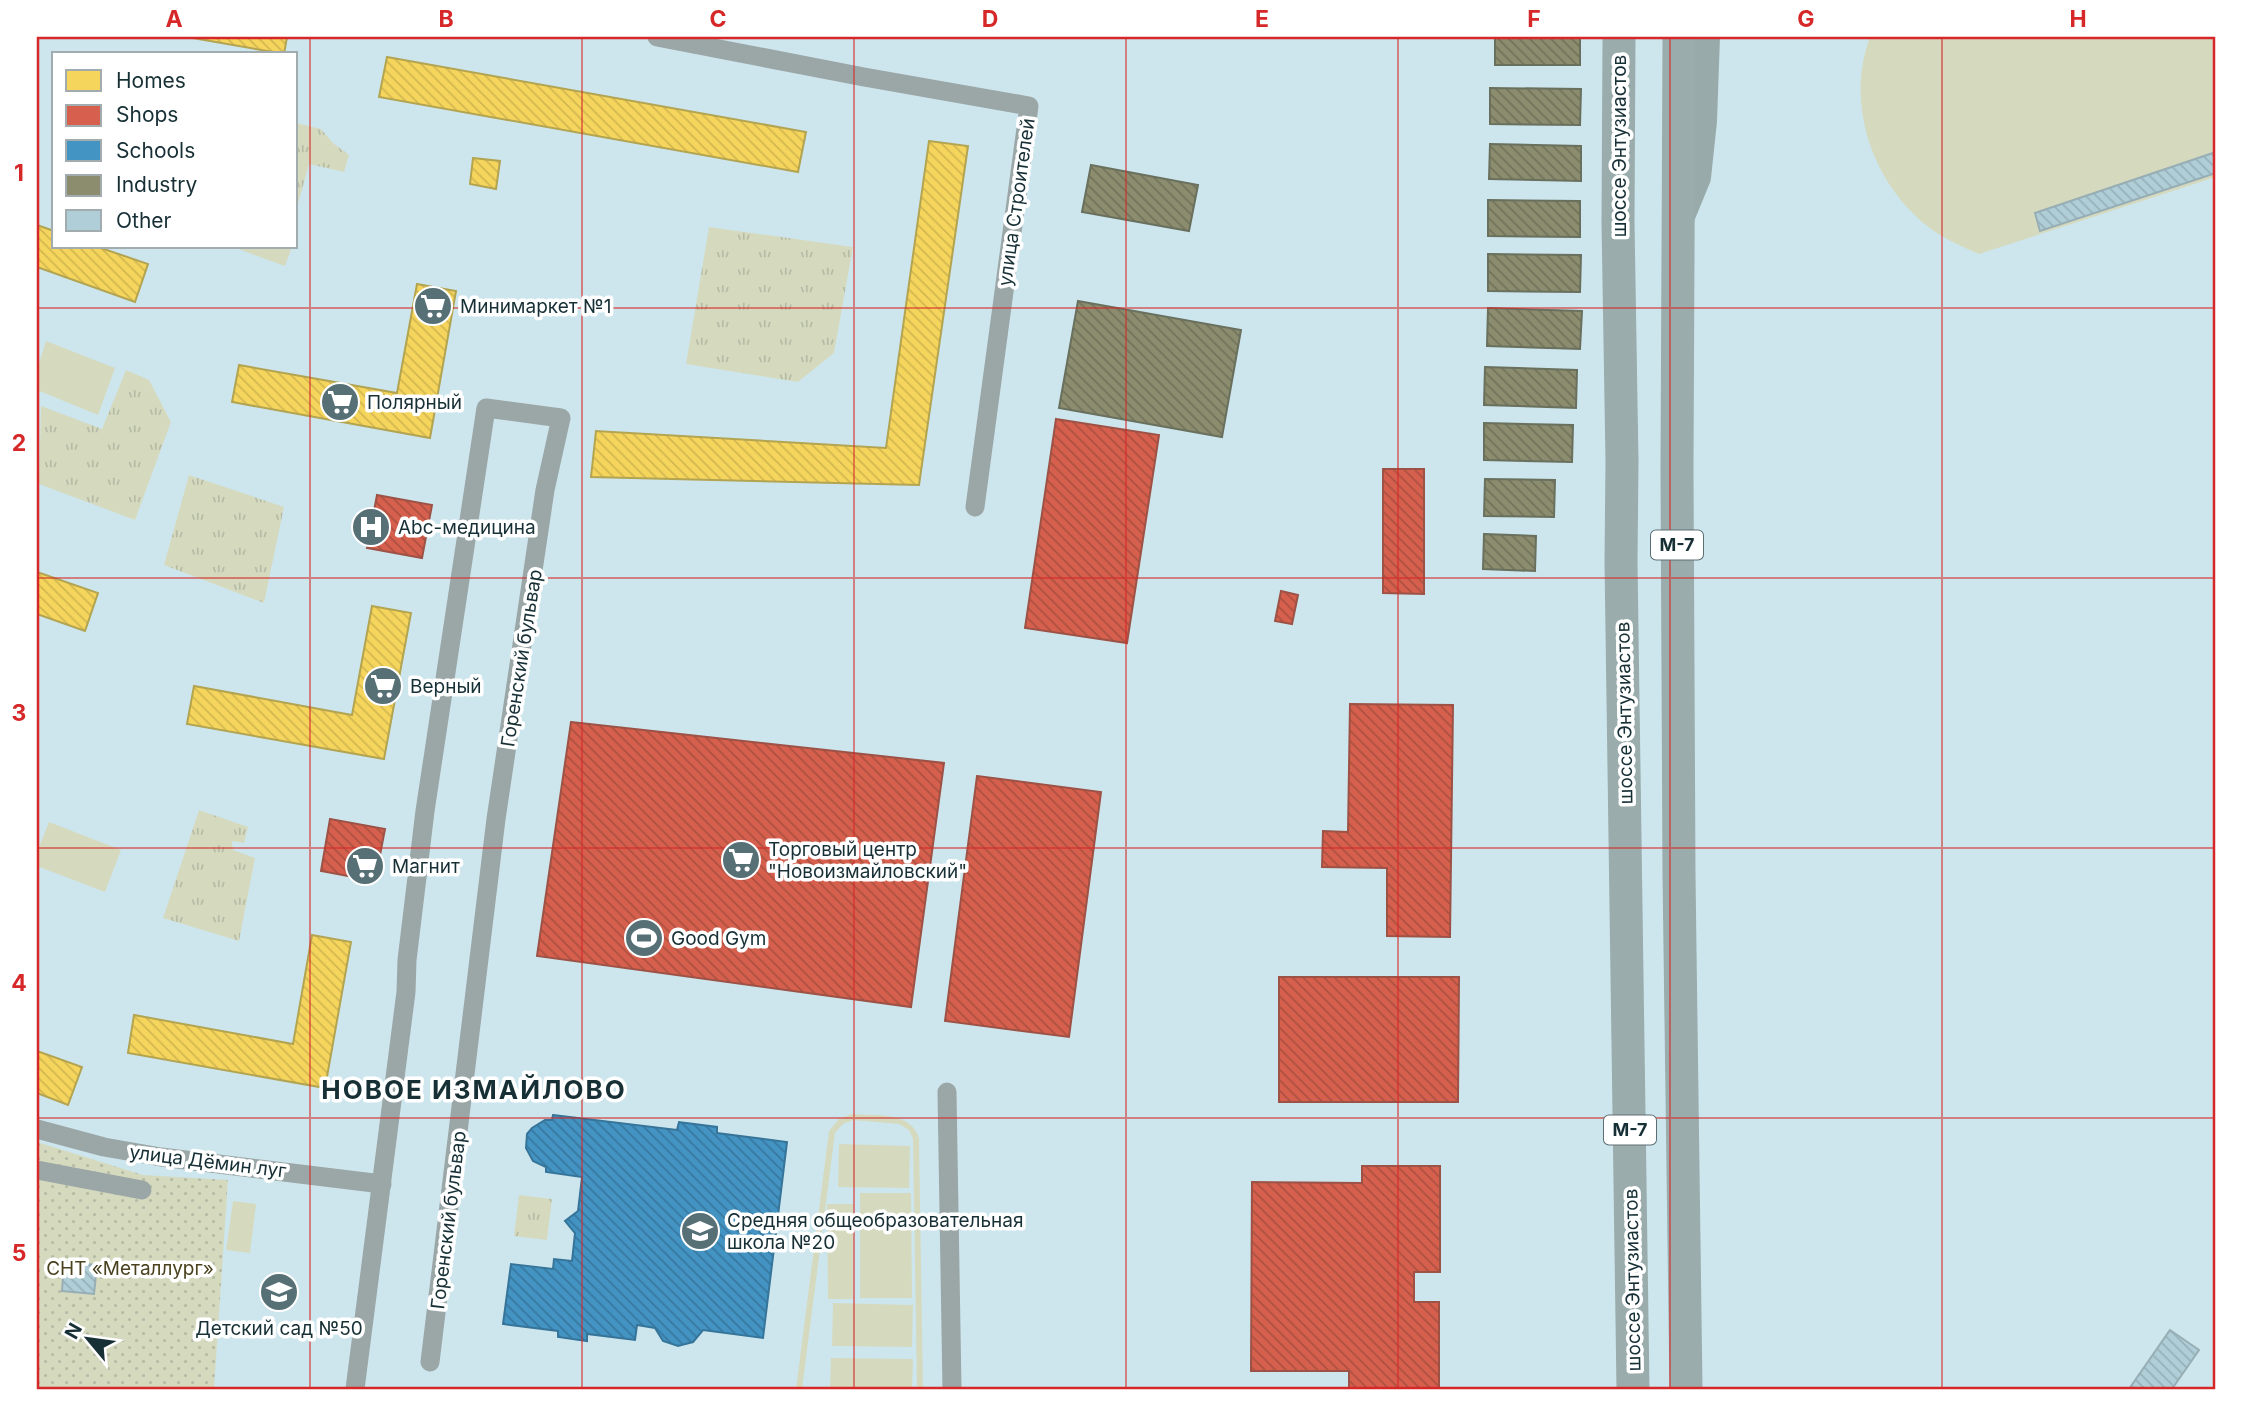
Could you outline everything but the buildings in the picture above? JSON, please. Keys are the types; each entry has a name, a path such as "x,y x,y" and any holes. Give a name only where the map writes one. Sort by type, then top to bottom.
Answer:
{"highway":[{"name":"шоссе Энтузиастов","path":"1619,37 1618,222 1633,1389"},
{"name":"М-7","path":"1679,37 1679,875 1686,1389"}],"main road":[{"path":"1602,37 1618,222"},
{"path":"1679,216 1695,177 1701,121 1704,37"}],"street":[{"name":"улица Строителей","path":"657,37 1029,106 975,507"},
{"name":"Горенский бульвар","path":"355,1389 406,992 407,960 425,811 486,408 561,418 545,490 496,819 430,1362"},
{"path":"947,1092 952,1389"},
{"name":"улица Дёмин луг","path":"37,1129 104,1147 161,1157 382,1184"},
{"path":"37,1170 142,1190"}],"green space":[{"path":"1870,37 2216,37 2216,177 1979,254 1927,226 1891,187 1878,165 1868,140 1861,89 1863,63"},
{"path":"298,123 321,129 349,155 344,172 309,164 298,204"},
{"path":"709,227 853,247 834,353 798,382 686,364"},
{"path":"236,248 292,248 285,266"},
{"path":"46,341 115,368 98,415 37,390 37,370"},
{"path":"126,370 149,380 171,422 135,520 39,484 41,406 102,429"},
{"path":"189,475 284,507 264,603 164,565"},
{"path":"199,810 248,827 244,843 232,841 233,850 255,858 239,941 163,918"},
{"path":"49,822 121,850 105,892 37,866 37,852"},
{"path":"852,1114 900,1119 915,1129 919,1138 923,1389 917,1389 913,1139 909,1130 899,1124 853,1120 843,1124 835,1133 802,1389 796,1389 829,1131 839,1119"},
{"name":"СНТ «Металлург»","path":"37,1142 143,1175 228,1180 214,1389 37,1389"},
{"path":"839,1144 910,1146 909,1188 838,1187"},
{"path":"860,1193 911,1193 912,1298 860,1298"},
{"path":"519,1195 552,1199 547,1240 514,1236"},
{"path":"233,1201 256,1204 250,1253 226,1250"},
{"path":"827,1204 853,1204 853,1299 828,1299"},
{"path":"833,1303 913,1305 912,1347 832,1346"},
{"path":"831,1358 913,1359 912,1389 830,1389"}],"place":[{"name":"Минимаркет №1","path":"433,306"},
{"name":"Полярный","path":"340,402"},
{"name":"Abc-медицина","path":"371,527"},
{"name":"Верный","path":"383,686"},
{"name":"Торговый центр \"Новоизмайловский\"","path":"741,860"},
{"name":"Магнит","path":"365,866"},
{"name":"Good Gym","path":"644,938"},
{"name":"Средняя общеобразовательная школа №20","path":"700,1231"},
{"name":"Детский сад №50","path":"279,1292"}],"district":[{"name":"НОВОЕ ИЗМАЙЛОВО","path":"474,1090"}]}
